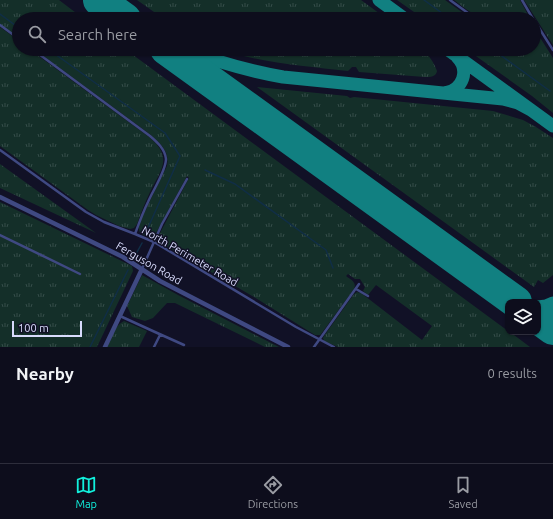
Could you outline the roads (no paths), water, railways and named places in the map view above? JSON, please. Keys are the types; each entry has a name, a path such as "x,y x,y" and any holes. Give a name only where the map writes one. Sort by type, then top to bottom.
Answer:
{"street":[{"name":"Ferguson Road","path":"0,197 124,257 160,281 288,347"},
{"path":"105,347 142,269"}],"lane":[{"path":"450,0 466,12"},
{"path":"522,0 529,12"},
{"path":"0,26 12,34"},
{"path":"542,34 553,50"},
{"path":"41,56 156,140 162,149 166,159 164,167 147,203 135,234"},
{"name":"North Perimeter Road","path":"0,150 86,212 104,222 154,242 296,327 334,347"},
{"path":"142,269 162,224 187,179"},
{"path":"0,235 80,274"},
{"path":"314,347 359,284"},
{"path":"356,288 368,296"},
{"path":"120,316 184,345"},
{"path":"154,347 160,335"}],"waterway":[{"path":"424,0 440,12"},
{"path":"0,14 12,23"},
{"path":"58,56 165,133 180,156 147,230"},
{"path":"502,56 550,91"},
{"path":"205,170 235,184 326,250 333,268"},
{"path":"136,254 142,243"},
{"path":"90,347 128,270"}]}
